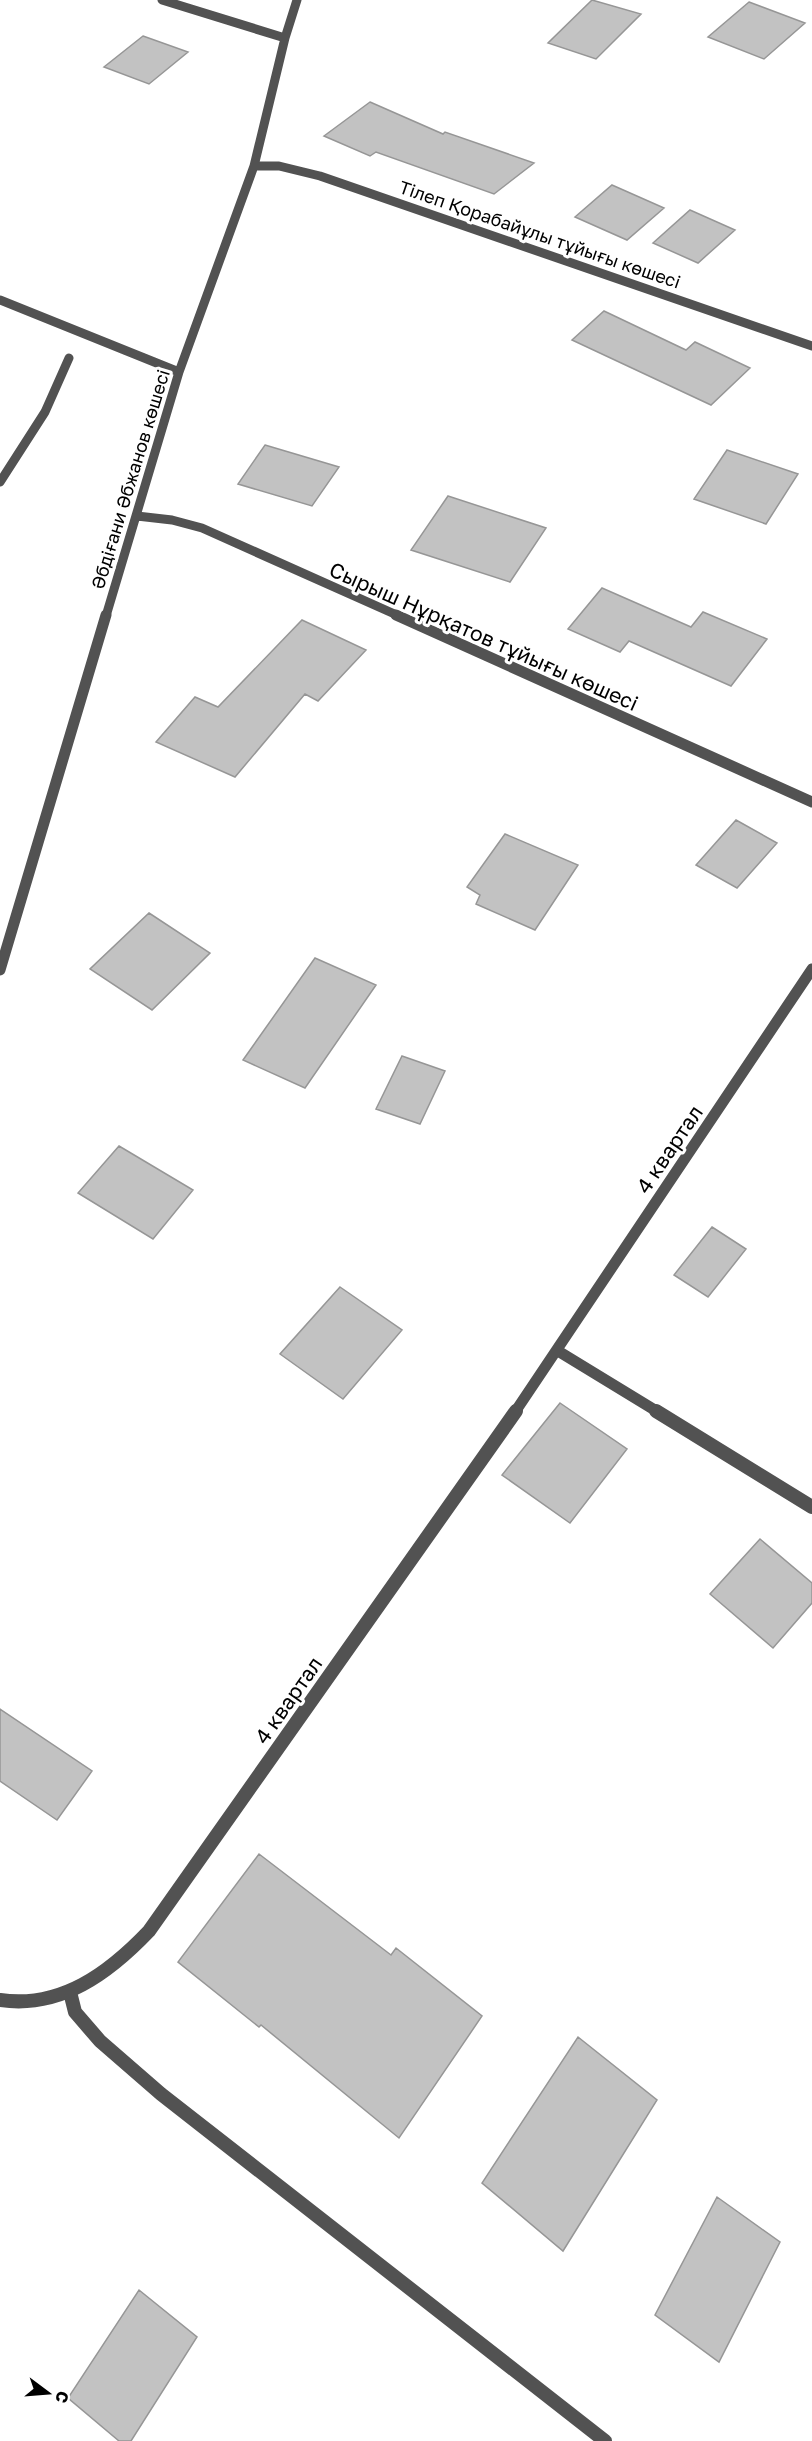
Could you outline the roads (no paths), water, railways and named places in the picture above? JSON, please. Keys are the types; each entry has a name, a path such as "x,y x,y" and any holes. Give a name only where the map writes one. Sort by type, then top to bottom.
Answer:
{"street":[{"path":"162,0 285,38"},
{"name":"Әбдіғани Әбжанов көшесі","path":"0,970 179,372 254,166 285,38 297,0"},
{"name":"Тілеп Қорабайұлы тұйығы көшесі","path":"254,166 279,166 320,176 812,346"},
{"path":"0,300 179,372"},
{"path":"0,482 45,412 69,358"},
{"name":"Сырыш Нұрқатов тұйығы көшесі","path":"137,516 172,520 202,528 812,802"},
{"name":"4 квартал","path":"0,2000 37,2000 70,1992 100,1977 126,1956 149,1931 558,1351 812,969"},
{"path":"558,1351 812,1507"},
{"path":"70,1992 75,2012 100,2041 161,2094 605,2441"}]}
